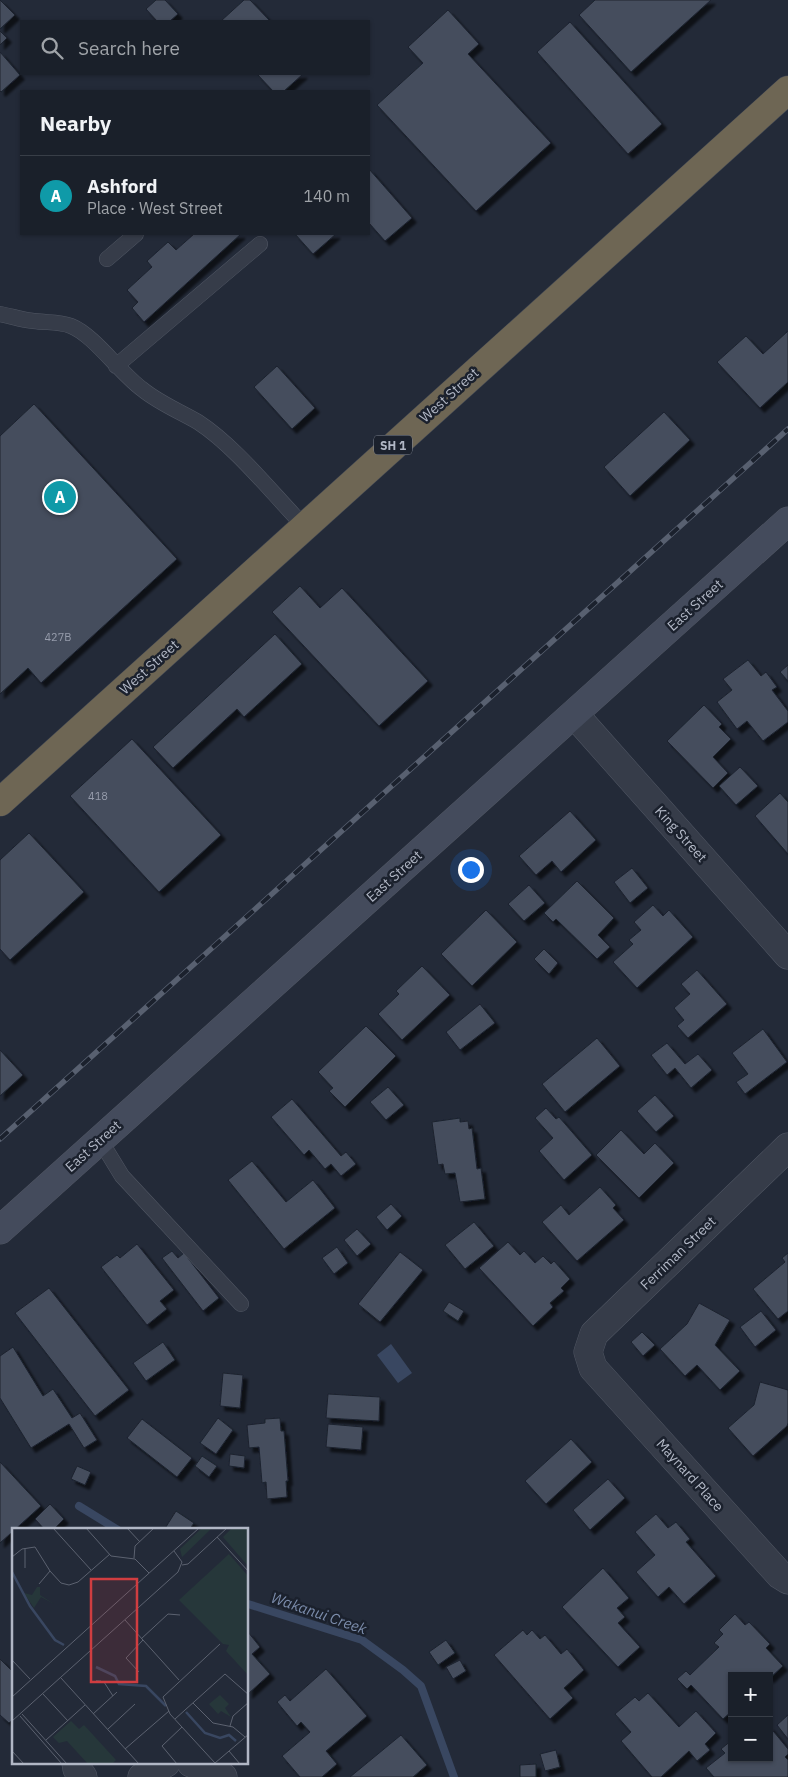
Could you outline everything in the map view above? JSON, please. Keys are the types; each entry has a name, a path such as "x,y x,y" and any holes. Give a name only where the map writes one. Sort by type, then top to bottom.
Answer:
{"highway":[{"name":"West Street","path":"0,802 788,90"}],"main road":[{"name":"East Street","path":"0,1230 788,520"}],"street":[{"name":"King Street","path":"574,714 788,955"},
{"name":"Ferriman Street","path":"594,1368 588,1352 594,1334 788,1148"},
{"name":"Maynard Place","path":"594,1368 780,1575 788,1580"},
{"path":"76,1764 77,1769 83,1777"},
{"path":"142,1777 164,1764"},
{"path":"194,1764 217,1772 223,1777"}],"lane":[{"path":"107,259 135,235"},
{"path":"116,366 260,244"},
{"path":"0,314 36,321 54,321 72,327 88,337 142,389 170,408 198,422 230,448 304,526"},
{"path":"100,1140 122,1176 241,1304"}],"water":[{"path":"391,1344 412,1373 398,1383 377,1355"}],"building":[{"path":"0,0 15,15 0,29"},
{"path":"156,0 165,0 178,14 171,20 156,20 146,9"},
{"path":"244,0 250,0 269,20 222,20"},
{"path":"595,0 711,0 631,72 579,15"},
{"path":"448,10 479,44 468,54 551,143 476,211 377,105 423,63 408,47"},
{"path":"570,22 662,124 628,154 537,52"},
{"path":"0,31 7,38 0,45"},
{"path":"0,52 20,75 1,92 0,91"},
{"path":"258,75 302,75 285,90 272,90"},
{"path":"370,170 412,218 385,241 370,224"},
{"path":"193,235 240,235 144,322 132,308 138,302 127,290 152,267 147,261 168,242 176,250"},
{"path":"296,235 335,235 313,254"},
{"path":"788,331 788,382 760,408 717,362 746,336 763,354"},
{"path":"277,366 315,408 292,429 254,387"},
{"path":"34,404 177,559 41,683 28,668 0,694 0,436"},
{"path":"664,412 690,440 630,496 604,467"},
{"path":"300,586 320,608 342,588 428,681 379,726 272,612"},
{"path":"275,634 302,664 244,717 237,709 173,768 153,747"},
{"path":"748,660 761,676 766,672 777,687 772,690 788,711 788,722 763,741 747,721 737,729 717,702 732,690 723,679"},
{"path":"788,665 788,681 780,672"},
{"path":"704,705 722,724 719,727 731,739 713,757 728,773 713,788 667,741"},
{"path":"132,739 221,835 159,892 70,796"},
{"path":"740,767 758,786 736,805 719,786"},
{"path":"780,793 788,802 788,854 755,816"},
{"path":"570,811 596,840 561,872 552,861 536,875 519,856"},
{"path":"29,833 84,892 10,960 0,949 0,860"},
{"path":"632,868 648,888 630,903 614,882"},
{"path":"577,881 614,918 598,935 610,947 597,959 556,919 553,922 544,913"},
{"path":"529,885 545,903 524,921 508,904"},
{"path":"653,905 663,916 669,910 693,937 637,988 613,962 633,944 629,940 641,930 634,922"},
{"path":"486,910 517,942 472,986 441,954"},
{"path":"544,949 558,963 549,974 534,959"},
{"path":"422,966 450,995 402,1040 378,1014 399,994 396,991"},
{"path":"697,970 727,1004 688,1038 677,1026 684,1020 674,1008 690,994 681,984"},
{"path":"480,1004 495,1023 460,1050 446,1032"},
{"path":"366,1026 396,1056 345,1107 329,1091 333,1088 318,1072"},
{"path":"763,1029 787,1062 745,1094 736,1082 748,1074 732,1053"},
{"path":"597,1038 620,1066 565,1112 542,1084"},
{"path":"667,1043 685,1064 698,1054 712,1070 691,1088 675,1068 667,1075 651,1055"},
{"path":"0,1050 23,1075 0,1096"},
{"path":"388,1087 404,1105 386,1120 370,1102"},
{"path":"655,1095 674,1116 656,1132 637,1111"},
{"path":"292,1099 341,1156 346,1152 356,1164 341,1176 331,1164 325,1169 309,1150 304,1155 271,1117"},
{"path":"546,1108 556,1119 559,1117 592,1155 564,1180 539,1151 553,1138 535,1118"},
{"path":"460,1118 460,1122 468,1121 469,1129 472,1128 477,1169 481,1168 485,1199 460,1202 455,1173 445,1174 443,1164 438,1165 432,1122"},
{"path":"621,1130 644,1154 655,1143 674,1163 639,1198 596,1155"},
{"path":"252,1161 286,1202 313,1180 335,1208 284,1249 228,1180"},
{"path":"600,1187 616,1205 613,1208 624,1220 577,1261 542,1222 561,1205 569,1215"},
{"path":"391,1204 402,1216 387,1230 376,1217"},
{"path":"474,1222 494,1246 465,1269 445,1245"},
{"path":"357,1229 371,1244 357,1256 344,1240"},
{"path":"508,1242 520,1255 524,1251 535,1263 543,1256 551,1264 554,1261 570,1279 561,1288 564,1291 550,1303 553,1307 533,1326 479,1268"},
{"path":"137,1244 174,1290 160,1301 167,1309 147,1325 101,1267 117,1255 120,1258"},
{"path":"337,1247 348,1263 334,1274 322,1258"},
{"path":"172,1251 178,1258 184,1253 219,1298 203,1311 162,1258"},
{"path":"400,1252 423,1270 380,1322 358,1304"},
{"path":"788,1253 788,1311 778,1319 753,1289 785,1262 782,1258"},
{"path":"49,1288 129,1390 95,1416 15,1313"},
{"path":"449,1302 464,1311 458,1321 443,1311"},
{"path":"699,1303 730,1320 715,1345 740,1371 720,1390 697,1365 685,1376 660,1349 687,1324"},
{"path":"761,1311 776,1330 755,1347 740,1327"},
{"path":"642,1332 655,1345 643,1356 631,1342"},
{"path":"163,1342 175,1360 146,1381 133,1363"},
{"path":"13,1347 43,1396 53,1389 72,1418 80,1413 97,1440 84,1448 69,1424 31,1448 0,1398 0,1356"},
{"path":"223,1373 243,1375 240,1408 220,1406"},
{"path":"760,1382 788,1390 788,1423 753,1456 728,1428 754,1405"},
{"path":"328,1394 380,1397 379,1421 326,1418"},
{"path":"218,1418 233,1430 216,1454 200,1443"},
{"path":"280,1418 281,1431 284,1431 288,1481 286,1481 287,1497 267,1499 266,1482 262,1483 259,1447 249,1448 247,1425 265,1423 265,1419"},
{"path":"142,1419 192,1458 177,1477 127,1438"},
{"path":"328,1424 363,1427 361,1450 326,1447"},
{"path":"571,1439 592,1462 546,1504 525,1481"},
{"path":"230,1454 245,1456 244,1468 229,1466"},
{"path":"202,1456 217,1466 209,1477 195,1466"},
{"path":"0,1462 41,1506 17,1528 12,1528 12,1532 0,1543"},
{"path":"77,1466 91,1472 85,1485 71,1479"},
{"path":"608,1479 625,1498 590,1530 573,1510"},
{"path":"50,1504 64,1519 55,1528 43,1528 35,1519"},
{"path":"176,1511 194,1523 190,1528 165,1528"},
{"path":"656,1514 668,1528 676,1522 690,1539 686,1542 716,1576 684,1604 669,1587 658,1597 636,1572 655,1555 635,1532"},
{"path":"603,1568 629,1598 617,1608 625,1617 618,1623 640,1647 618,1667 562,1607"},
{"path":"735,1614 745,1625 749,1622 770,1644 766,1648 783,1666 773,1675 773,1672 728,1672 728,1715 723,1719 691,1685 687,1689 677,1679 686,1671 690,1675 719,1647 714,1643 723,1634 719,1630"},
{"path":"523,1630 527,1635 532,1630 540,1639 545,1635 561,1654 567,1649 584,1670 564,1688 573,1698 550,1719 494,1655"},
{"path":"249,1633 260,1647 252,1654 270,1674 249,1693"},
{"path":"446,1640 455,1653 438,1665 429,1652"},
{"path":"0,1659 12,1671 12,1720 9,1723 0,1715"},
{"path":"460,1660 466,1671 453,1679 446,1667"},
{"path":"326,1669 367,1716 326,1751 337,1764 322,1777 300,1777 282,1756 310,1732 301,1722 297,1726 277,1702 285,1695 290,1701"},
{"path":"648,1693 679,1727 696,1711 716,1733 705,1744 710,1750 697,1761 689,1751 661,1777 652,1777 621,1741 631,1732 615,1714 635,1697 639,1701"},
{"path":"788,1715 788,1739 777,1725"},
{"path":"773,1731 788,1749 788,1754 785,1757 788,1760 788,1777 714,1777 706,1768 725,1753 721,1749 728,1743 728,1762 773,1762"},
{"path":"401,1735 427,1765 413,1777 350,1777"},
{"path":"556,1750 560,1767 545,1771 540,1754"},
{"path":"536,1764 536,1777 520,1777 520,1765"}],"waterway":[{"name":"Wakanui Creek","path":"79,1506 115,1528"},
{"name":"Wakanui Creek","path":"249,1604 362,1640 403,1670 421,1686 454,1777"}],"railway":[{"path":"0,1139 788,429"}],"place":[{"name":"Ashford","path":"60,497"}]}
